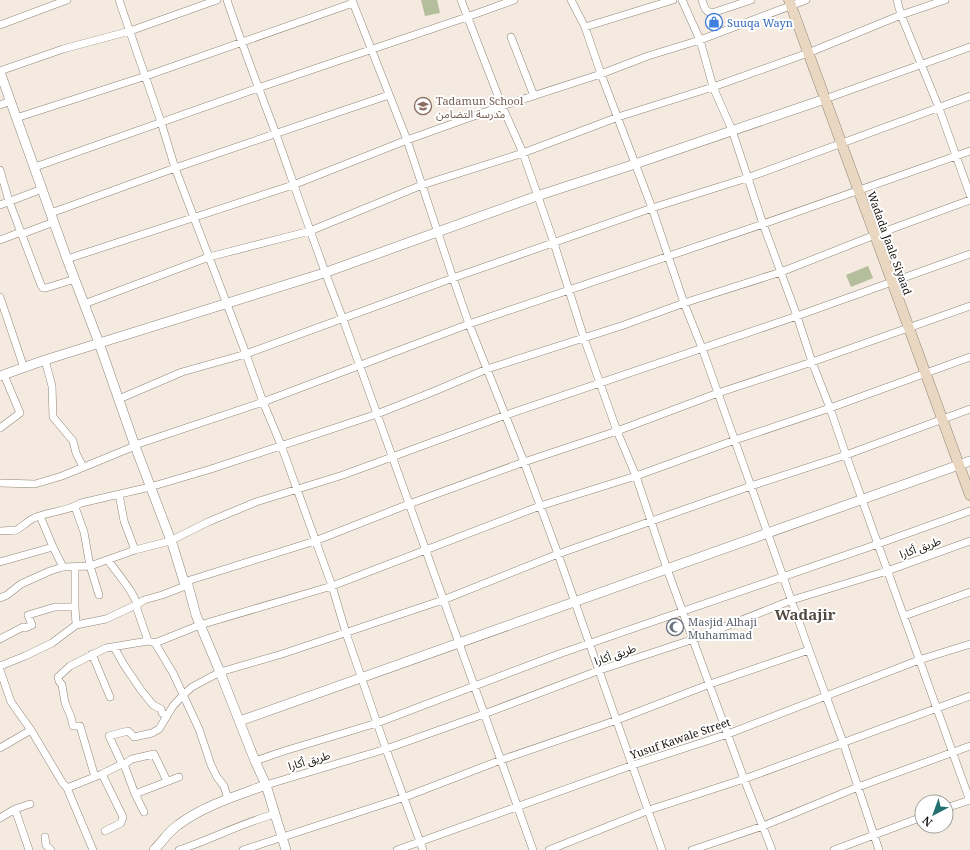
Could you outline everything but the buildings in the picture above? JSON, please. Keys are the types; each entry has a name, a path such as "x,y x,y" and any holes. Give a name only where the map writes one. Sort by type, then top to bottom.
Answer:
{"main road":[{"name":"Wadada Jaale Siyaad","path":"790,3 970,495"}],"street":[{"path":"0,25 67,0"},
{"path":"119,0 146,76 175,168 263,402 281,445 332,586 346,634 386,749 423,850"},
{"path":"217,0 130,31 64,49 0,71 74,279 99,343 135,446 186,583 196,615 266,785 286,850"},
{"path":"227,0 241,43 276,134 324,273 343,319 533,850"},
{"path":"460,0 502,106 523,153 554,243 584,338 617,431 636,476 667,569 694,639 744,779 772,850"},
{"path":"35,167 514,0"},
{"path":"571,0 585,27 601,74 652,208 684,303 702,348 843,742 879,850"},
{"path":"585,27 673,0"},
{"path":"682,0 700,40 714,88 732,130 747,178 812,362 830,408 970,800 954,805"},
{"path":"702,0 704,8 708,12 712,13 751,0"},
{"path":"67,258 293,184 407,140 502,106 601,74 648,56 700,40 790,3 806,0"},
{"path":"897,0 901,15 939,108 970,195"},
{"path":"84,304 209,258 310,232 422,185 523,153 618,117 714,88 808,53 901,15 944,0"},
{"path":"16,118 146,76 353,2 407,140 469,324 506,415 558,554 662,850"},
{"path":"511,38 534,96"},
{"path":"0,428 20,413 2,376 99,343 324,273 537,196 825,99 970,47"},
{"path":"51,213 175,168 389,95"},
{"path":"119,399 182,372 246,354 453,278 652,208 747,178 970,96"},
{"path":"0,105 10,101"},
{"path":"0,483 20,483 33,485 62,476 82,467 100,462 135,446 263,402 469,324 763,224 970,151"},
{"path":"0,172 9,201 43,288 74,279"},
{"path":"0,205 42,190"},
{"path":"0,531 16,530 33,518 49,512 75,507 81,503 150,487 211,469 377,414 487,369 781,272 970,200"},
{"path":"0,240 54,222"},
{"path":"0,598 7,595 21,584 50,571 63,568 90,566 135,550 170,541 208,522 256,502 297,490 506,415 601,384 797,316 970,254"},
{"path":"0,298 24,368"},
{"path":"0,666 52,643 76,625 106,619 144,600 162,595 186,583 315,541 408,504 524,462 617,431 718,393 812,362 970,306"},
{"path":"105,831 121,823 123,817 99,775 80,726 73,726 65,703 62,685 58,681 58,678 70,666 106,648 152,642 200,625 332,586 540,506 636,476 970,357"},
{"path":"46,360 52,386 53,418 73,442 82,467"},
{"path":"144,812 135,794 124,765 109,736 128,731 134,738 159,730 173,706 183,695 192,687 220,672 346,634 443,600 558,554 751,486 846,455 970,409"},
{"path":"240,721 970,461"},
{"path":"119,494 124,522 135,550"},
{"path":"75,507 84,532 90,566 99,596"},
{"path":"255,761 284,750 377,723 590,644 970,511"},
{"path":"40,516 52,547 63,568"},
{"name":"طريق أكارا","path":"266,785 386,749 600,670 694,639 792,600 887,571 970,541"},
{"path":"0,562 52,547"},
{"path":"108,560 133,594 138,604 137,609 152,642 173,673 199,730 216,777 224,786 228,799"},
{"path":"76,568 76,625"},
{"path":"904,616 970,592"},
{"path":"0,639 23,627 25,628 32,625 28,615 55,607 75,607"},
{"name":"Yusuf Kawale Street","path":"397,850 633,766 728,734 919,660 970,644"},
{"path":"114,647 141,690 153,705 167,716"},
{"path":"243,850 404,797 501,760 617,720 710,684 809,650"},
{"path":"92,654 110,697"},
{"path":"0,670 11,702 31,730 67,788 94,850"},
{"path":"549,850 649,810 744,779 970,696"},
{"path":"0,748 31,730"},
{"path":"692,850 763,826 858,787 970,746"},
{"path":"67,788 124,765 132,760 154,754 167,781"},
{"path":"135,794 179,777"},
{"path":"155,850 163,838 177,825 206,808 266,785"},
{"path":"0,818 15,808 30,804"},
{"path":"15,808 29,850"},
{"path":"179,850 275,814"},
{"path":"834,850 914,820"},
{"path":"45,837 46,845 51,850"}],"green space":[{"path":"421,0 437,0 440,13 425,16"},
{"path":"868,266 873,278 851,287 846,275"}],"place":[{"name":"Suuqa Wayn","path":"714,22"},
{"name":"Tadamun School مدرسة التضامن","path":"423,106"},
{"name":"Masjid Alhaji Muhammad","path":"675,627"}],"district":[{"name":"Wadajir","path":"805,614"}]}
